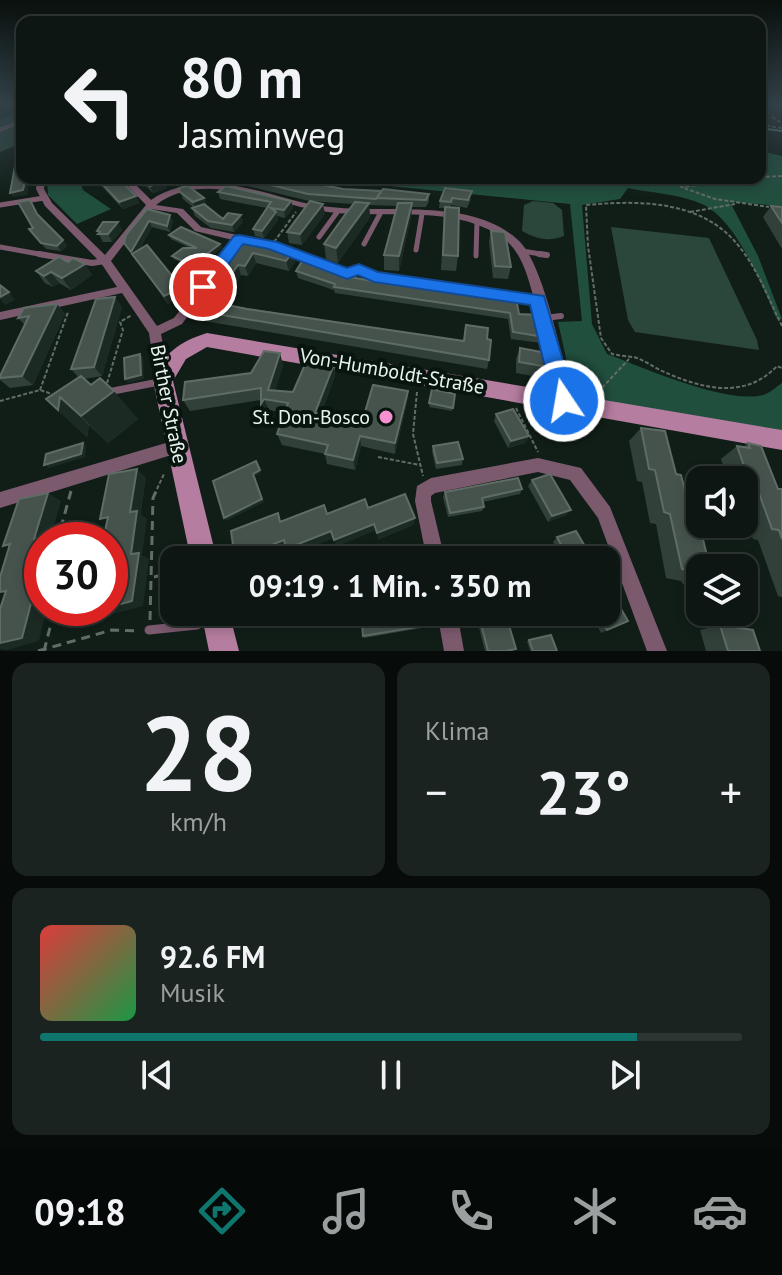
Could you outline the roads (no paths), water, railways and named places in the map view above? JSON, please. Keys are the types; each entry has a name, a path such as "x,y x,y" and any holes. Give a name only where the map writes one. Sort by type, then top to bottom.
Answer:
{"street":[{"path":"42,184 44,198"},
{"path":"130,184 153,207 180,211 198,229 273,246"},
{"path":"105,261 149,203 175,190 211,186 240,189 338,211 448,215 477,221 504,233 522,251 544,318 564,401"},
{"name":"Birther Straße","path":"44,198 105,261 155,332 176,447 201,546"},
{"path":"155,332 178,321 239,239"},
{"path":"359,269 374,277 538,300"},
{"path":"0,316 124,289"},
{"name":"Von-Humboldt-Straße","path":"163,381 166,369 184,349 207,340 218,340 564,401 658,424 748,439 782,440"},
{"path":"0,500 176,447"},
{"path":"433,546 423,501 423,492 427,489 523,468 546,467 575,473 604,513 617,546"},
{"path":"620,555 657,651"},
{"path":"219,626 224,651"},
{"path":"450,626 454,651"}],"lane":[{"path":"0,205 44,198"},
{"path":"319,237 338,211"},
{"path":"364,244 381,212"},
{"path":"416,250 422,214"},
{"path":"476,256 477,221"},
{"path":"273,246 347,273 359,269"},
{"path":"0,247 92,263 105,261"},
{"path":"522,251 547,255"},
{"path":"180,271 203,287"},
{"path":"544,318 561,316"},
{"path":"104,392 163,381"},
{"path":"149,630 187,626"}],"place":[{"name":"St. Don-Bosco","path":"386,417"}]}
